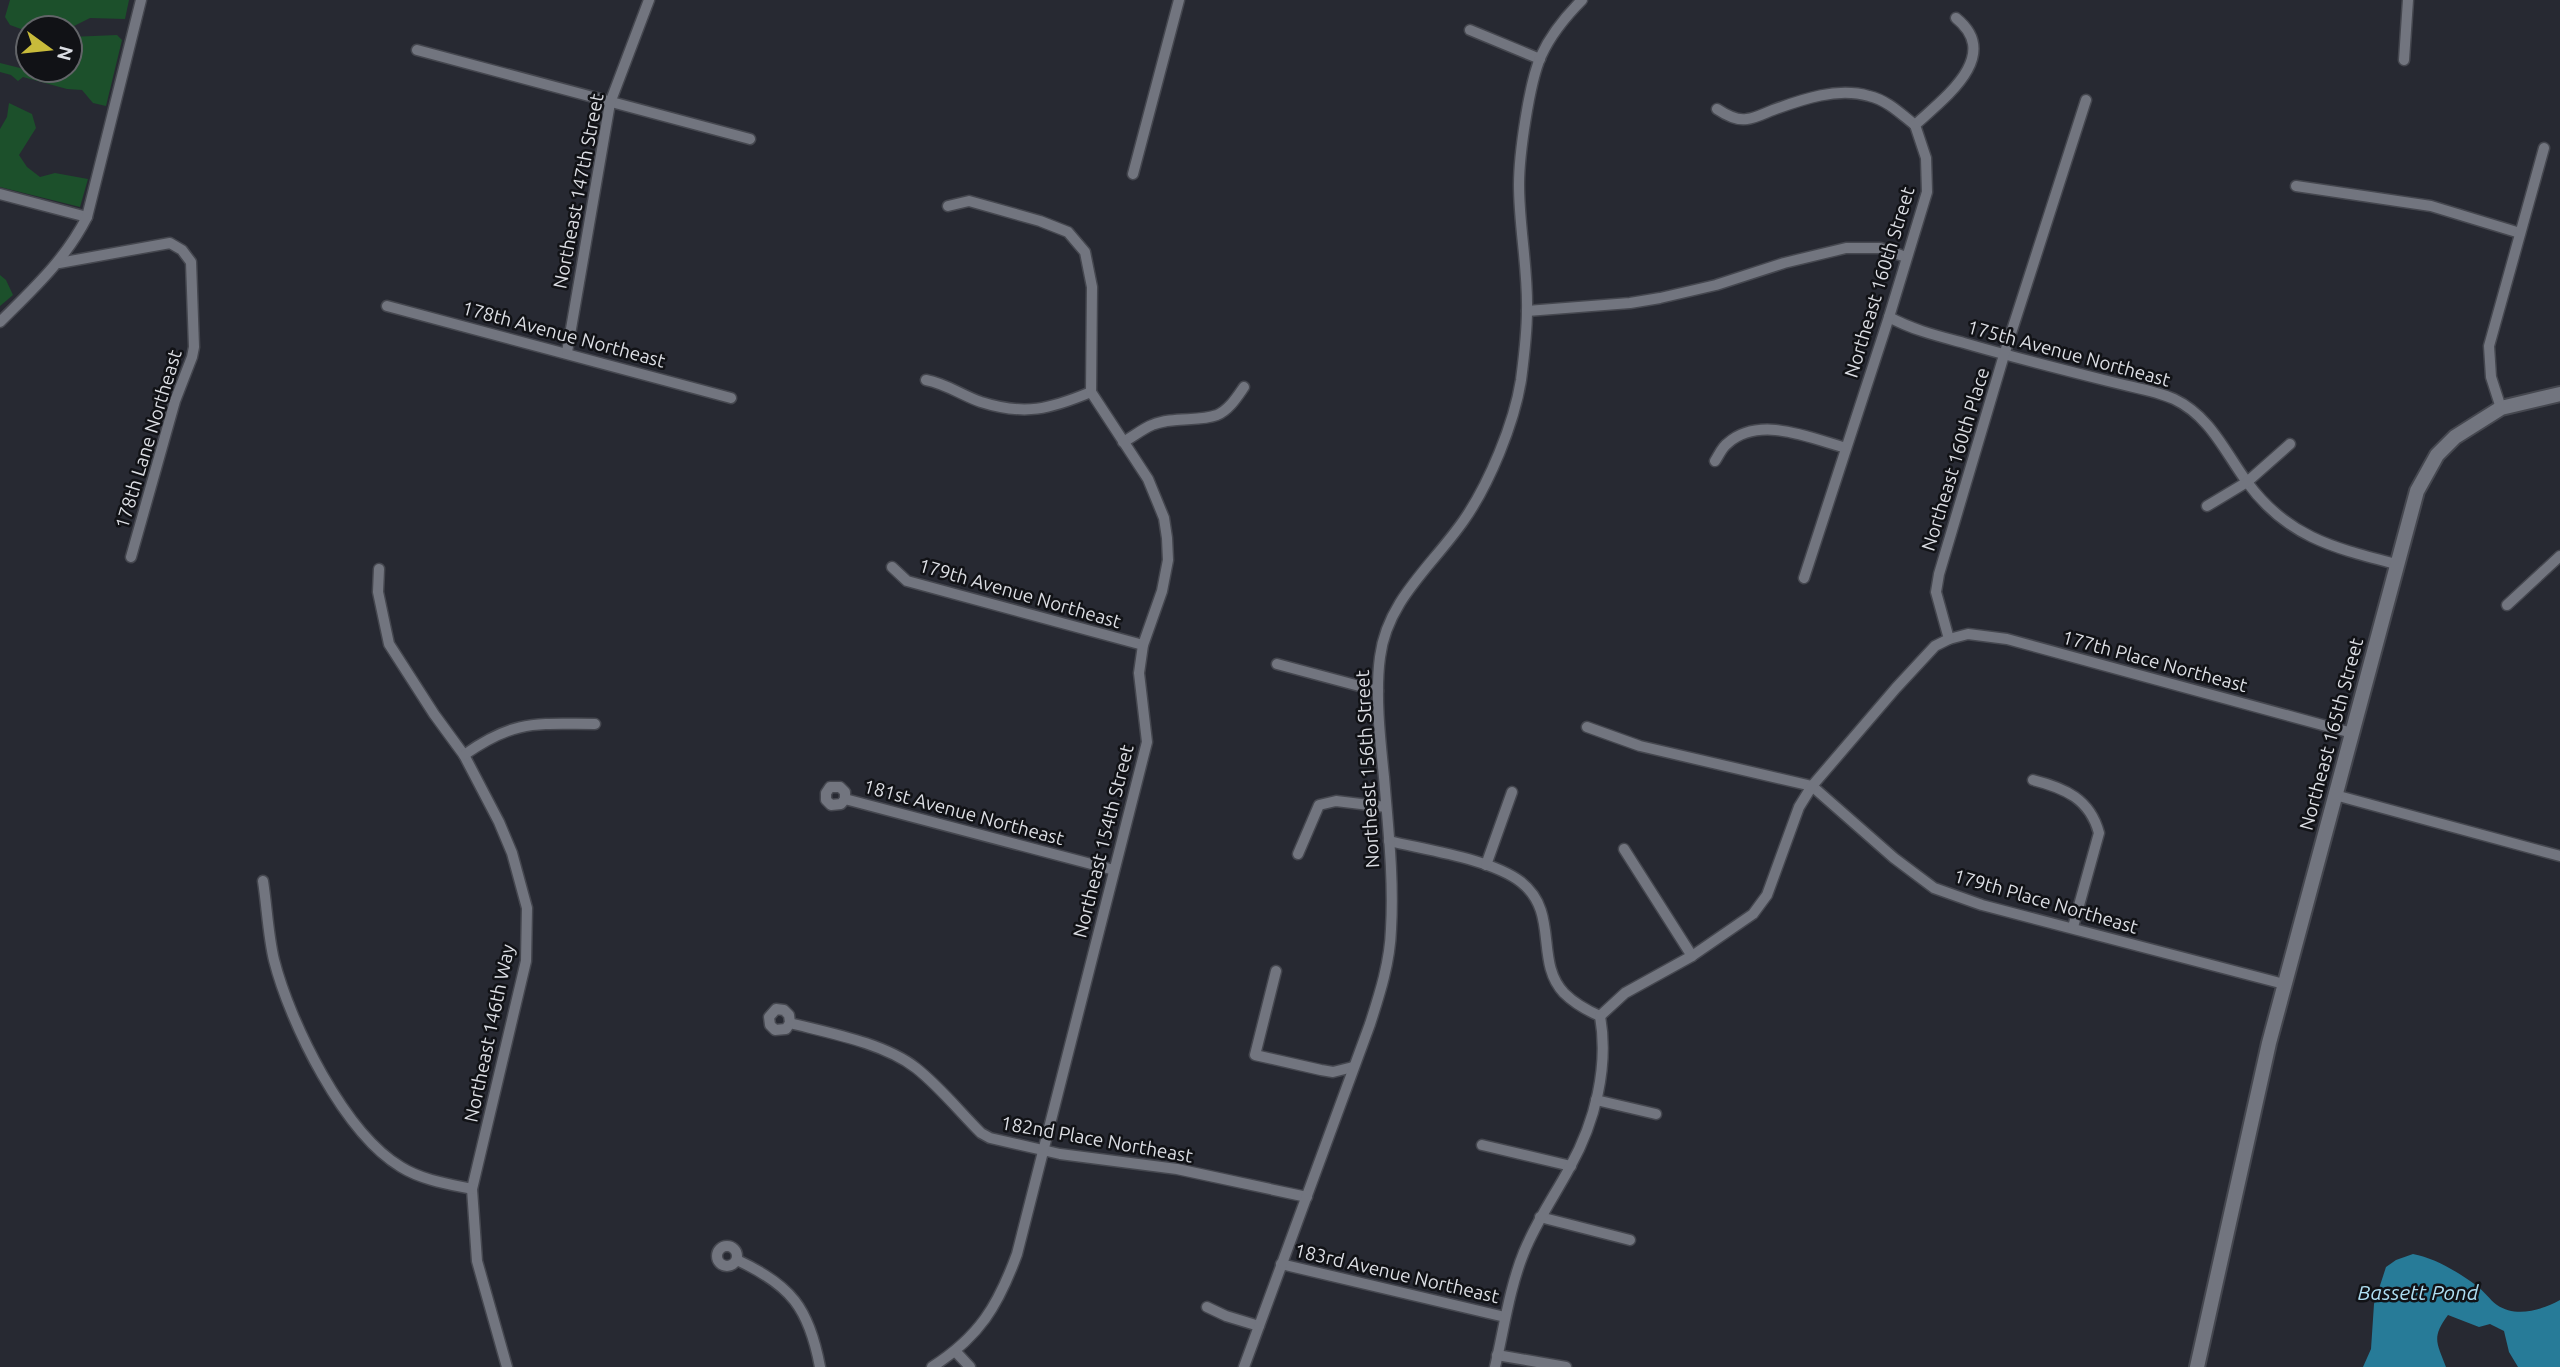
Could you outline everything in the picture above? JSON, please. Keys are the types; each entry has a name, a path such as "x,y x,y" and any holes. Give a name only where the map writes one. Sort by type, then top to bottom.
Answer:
{"street":[{"path":"0,322 59,263 76,239 87,216 141,0"},
{"name":"Northeast 147th Street","path":"567,352 610,103 649,0"},
{"path":"1133,174 1179,0"},
{"name":"Northeast 156th Street","path":"1244,1367 1374,1011 1388,954 1391,929 1389,841 1378,691 1383,639 1394,612 1414,581 1464,521 1481,492 1495,460 1521,382 1527,310 1519,184 1530,102 1540,59 1564,18 1582,0"},
{"path":"2404,60 2408,0"},
{"path":"1717,109 1728,117 1745,120 1794,103 1831,94 1855,93 1872,96 1889,104 1915,125 1957,87 1968,71 1972,39 1968,27 1956,18"},
{"path":"1470,30 1540,59"},
{"path":"417,50 750,139"},
{"name":"Northeast 160th Place","path":"1949,639 1936,592 1939,574 2004,355 2087,100"},
{"name":"Northeast 160th Street","path":"1804,578 1927,192 1926,158 1915,125"},
{"path":"2501,408 2491,377 2489,346 2544,148"},
{"path":"2296,186 2431,206 2520,233"},
{"path":"0,194 87,216"},
{"path":"926,380 945,384 980,401 1024,411 1062,404 1091,392 1092,287 1085,252 1068,232 1040,221 969,201 948,206"},
{"name":"178th Lane Northeast","path":"59,263 170,243 178,246 191,262 192,357 175,401 131,557"},
{"path":"1527,310 1630,303 1660,298 1846,248 1881,248 1906,257"},
{"name":"178th Avenue Northeast","path":"387,306 731,398"},
{"name":"175th Avenue Northeast","path":"1889,317 1908,327 2004,355 2174,399 2202,418 2228,451 2247,482 2271,510 2307,535 2336,548 2396,564"},
{"path":"1124,442 1152,425 1180,418 1219,414 1231,405 1244,387"},
{"name":"Northeast 154th Street","path":"932,1367 956,1352 990,1315 1004,1289 1017,1254 1147,742 1139,673 1143,645 1162,591 1168,560 1164,517 1148,479 1091,392"},
{"name":"Northeast 165th Street","path":"2197,1367 2269,1043 2417,491 2437,455 2455,437 2501,408 2560,394"},
{"path":"1715,461 1725,444 1738,436 1764,429 1846,448"},
{"path":"2207,506 2247,482 2290,444"},
{"path":"2507,605 2560,556"},
{"name":"179th Avenue Northeast","path":"892,567 907,581 1143,645"},
{"name":"Northeast 146th Way","path":"379,569 378,592 389,644 433,714 464,755 512,853 527,908 526,961 472,1189 477,1261 507,1367"},
{"name":"177th Place Northeast","path":"1949,639 1968,634 2007,639 2352,733"},
{"path":"1600,1016 1625,993 1692,956 1753,914 1767,895 1794,819 1812,786 1896,688 1934,648 1949,639"},
{"path":"1276,664 1378,691"},
{"path":"464,755 489,737 515,727 539,723 595,724"},
{"name":"179th Place Northeast","path":"1587,727 1640,746 1812,786 1894,858 1934,888 1982,905 2284,984"},
{"path":"2033,780 2060,787 2079,798 2096,820 2099,833 2073,927"},
{"path":"1486,865 1513,792"},
{"path":"2335,795 2560,856"},
{"name":"181st Avenue Northeast","path":"845,799 1114,870"},
{"path":"1298,854 1319,805 1336,801 1386,807"},
{"path":"1389,841 1486,865 1519,880 1539,904 1545,919 1549,959 1553,975 1562,991 1579,1006 1600,1016"},
{"path":"1624,849 1692,956"},
{"path":"263,881 274,960 295,1023 347,1113 379,1150 401,1167 435,1181 472,1189"},
{"path":"1276,971 1255,1055 1333,1072 1353,1067"},
{"path":"1495,1367 1524,1253 1585,1137 1596,1100 1603,1042 1600,1016"},
{"name":"182nd Place Northeast","path":"790,1023 899,1057 917,1069 981,1133 990,1138 1042,1151 1177,1169 1307,1197"},
{"path":"1596,1100 1656,1114"},
{"path":"1482,1145 1571,1166"},
{"path":"1541,1217 1630,1240"},
{"path":"737,1260 774,1279 792,1295 815,1341 820,1367"},
{"name":"183rd Avenue Northeast","path":"1281,1264 1506,1317"},
{"path":"1207,1307 1259,1326"},
{"path":"956,1352 971,1367"},
{"path":"1497,1355 1566,1367"}],"green space":[{"path":"10,0 129,0 125,19 90,18 84,21 84,14 14,14 14,26 5,17"},
{"path":"117,35 122,40 106,106 93,103 82,90 49,84 84,84 84,36"},
{"path":"0,63 14,66 14,78 0,72"},
{"path":"9,103 32,114 36,128 19,155 27,167 40,177 55,173 88,179 80,207 0,187 0,129 7,117"},
{"path":"0,275 6,280 13,295 0,306"}],"water":[{"name":"Bassett Pond","path":"2413,1254 2438,1262 2454,1271 2504,1309 2529,1311 2560,1300 2560,1367 2518,1367 2509,1352 2504,1331 2490,1324 2479,1327 2448,1315 2439,1329 2437,1341 2446,1367 2363,1367 2371,1349 2374,1304 2386,1267"}]}
